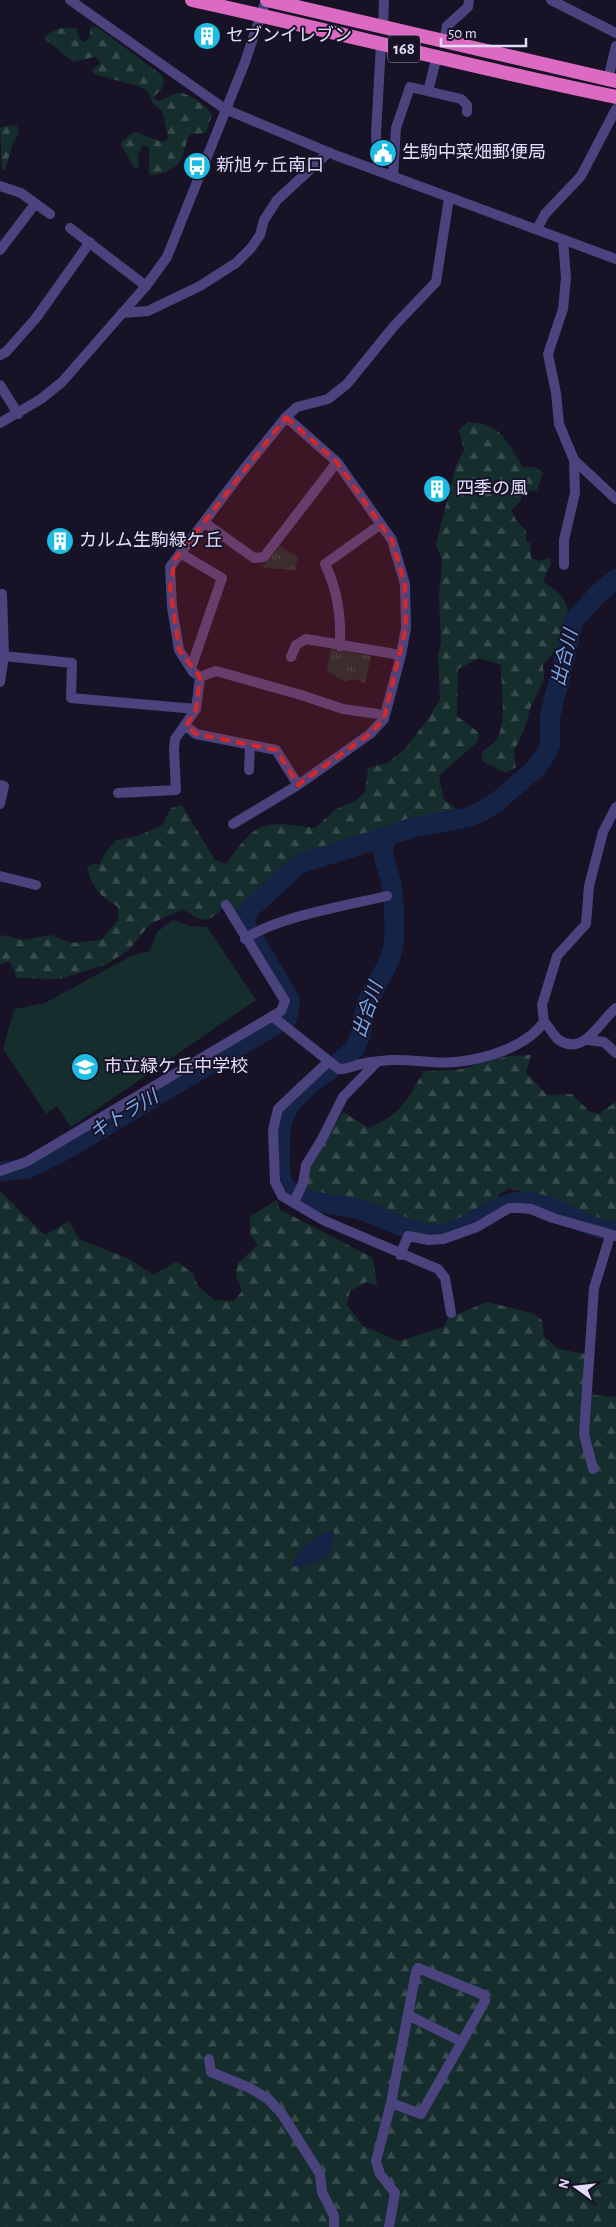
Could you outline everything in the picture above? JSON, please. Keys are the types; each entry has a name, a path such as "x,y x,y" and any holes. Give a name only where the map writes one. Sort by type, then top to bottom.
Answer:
{"highway":[{"name":"168","path":"192,0 437,56 521,78 616,97"},
{"name":"168","path":"266,0 612,80"}],"street":[{"path":"70,0 225,109 393,177 616,259"},
{"path":"0,423 18,414 62,382 146,286 170,251 262,15 266,0"},
{"path":"383,28 384,0"},
{"path":"444,41 447,26 468,7 469,0"},
{"path":"551,0 571,4 616,32"},
{"path":"378,170 376,134 381,44"},
{"path":"612,80 616,46"},
{"path":"428,91 437,56"},
{"path":"393,177 396,128 410,87 461,98 467,105 467,112"},
{"path":"537,229 545,214 582,176 616,109"},
{"path":"122,313 148,311 200,286 236,263 251,248 260,235 264,220 277,200 329,152"},
{"path":"0,186 21,193 50,214"},
{"path":"200,677 191,668 179,650 172,614 170,567 286,416 297,407 328,399 347,384 394,326 436,282 449,198"},
{"path":"0,250 35,204"},
{"path":"70,228 146,286"},
{"path":"563,240 566,278 563,309 548,354 556,393 559,424 574,460 575,493 564,540 564,565"},
{"path":"0,355 6,352 36,318 90,242"},
{"path":"0,385 18,414"},
{"path":"233,824 298,785 370,734 384,719 402,655 406,628 405,584 392,540 337,462 286,416"},
{"path":"574,460 616,499"},
{"path":"205,523 254,558 264,557 337,462"},
{"path":"340,646 341,621 335,584 325,564 381,524"},
{"path":"180,553 222,578 191,668"},
{"path":"0,682 4,656 2,594"},
{"path":"291,657 296,645 306,639 402,655"},
{"path":"4,656 72,663 71,698 196,709"},
{"path":"200,677 216,671 301,695 342,709 378,714 384,719"},
{"path":"118,793 176,790 175,740 196,709 200,677"},
{"path":"186,726 196,734 276,750 298,785"},
{"path":"249,770 250,746"},
{"path":"0,785 4,786 0,804"},
{"path":"616,807 603,832 589,886 586,924 557,956 542,1005 544,1022 561,1041 578,1044 588,1040 616,1008"},
{"path":"0,876 36,885"},
{"path":"245,939 257,931 323,911 387,896"},
{"path":"0,1171 26,1162 281,1011 284,1001 226,905"},
{"path":"272,1016 328,1062 339,1068 350,1069 360,1064 377,1062 403,1060 457,1062 480,1057 519,1043 537,1031 544,1022"},
{"path":"588,1040 604,1042 616,1053"},
{"path":"328,1062 278,1109 273,1130 275,1182 282,1196 323,1220 438,1269 445,1278 450,1313"},
{"path":"294,1202 304,1183 306,1165 322,1139 343,1097 377,1062"},
{"path":"400,1254 408,1236 429,1240 443,1238 477,1227 509,1208 531,1209 613,1236 594,1288 584,1434 593,1468"},
{"path":"389,2227 395,2193 380,2174 376,2161 391,2103 418,1968 484,1995 485,2000 421,2114 391,2103"},
{"path":"408,2015 462,2042"},
{"path":"209,2059 211,2072 250,2088 268,2099 282,2114 320,2174 322,2192 334,2216 334,2227"}],"highlighted area":[{"path":"286,417 337,462 392,540 405,584 406,628 384,719 370,734 298,785 276,750 196,734 186,726 196,709 200,677 179,650 170,588 175,559"}],"green space":[{"path":"96,26 163,76 162,88 154,98 159,101 174,94 184,94 201,103 212,115 206,133 191,134 182,158 171,170 149,175 149,147 142,145 138,155 139,167 135,169 121,145 121,142 134,132 158,141 166,141 168,137 162,111 153,104 148,92 141,87 94,74 92,70 100,63 98,59 94,57 73,62 44,38 51,32 59,29 76,28 83,42 89,39 91,27"},
{"path":"10,125 17,126 19,134 14,140 5,170 2,171 0,128"},
{"path":"467,422 479,423 496,430 502,435 523,467 535,467 543,473 537,490 523,492 520,502 511,510 517,522 526,530 526,541 530,543 531,558 538,561 550,558 551,563 543,582 562,597 568,615 567,624 560,642 543,665 544,680 531,706 524,730 514,751 516,767 506,773 482,761 482,752 496,741 500,732 503,704 501,665 479,658 458,669 457,716 479,733 478,741 439,776 444,800 461,812 399,827 298,859 267,885 237,915 230,902 213,917 203,920 183,909 150,924 128,951 105,965 59,979 17,978 10,961 0,964 0,937 4,935 23,940 51,935 71,943 101,940 118,920 118,907 106,899 94,886 87,867 94,863 99,865 107,850 116,840 138,836 162,825 171,808 182,805 215,860 226,864 245,839 262,827 283,824 315,828 336,809 355,801 365,792 368,768 387,763 404,750 428,719 440,699 438,656 441,643 439,596 442,561 436,544 456,466 464,450 459,430"},
{"path":"280,546 298,557 295,570 264,568 263,566"},
{"path":"331,649 371,656 365,683 354,679 345,682 327,671"},
{"name":"市立緑ケ丘中学校","path":"173,920 190,926 207,927 256,1000 71,1127 57,1106 46,1114 3,1049 14,1009 45,1003 131,956 150,951 157,932"},
{"path":"531,1055 526,1073 547,1095 572,1094 589,1111 598,1114 616,1102 616,1228 607,1227 534,1199 521,1191 508,1189 499,1194 494,1205 442,1229 421,1229 379,1212 334,1203 304,1194 309,1169 343,1112 368,1128 389,1117 402,1106 424,1071 457,1070 508,1056"},
{"path":"0,1191 45,1235 69,1221 79,1239 129,1259 154,1275 177,1261 193,1274 198,1286 214,1300 234,1301 242,1291 236,1276 237,1264 258,1245 250,1234 250,1216 277,1200 279,1209 373,1258 377,1286 366,1282 350,1291 347,1305 363,1326 399,1341 444,1327 448,1318 487,1302 532,1313 542,1320 544,1336 558,1349 585,1354 585,1380 594,1395 616,1397 616,2227 0,2227"}],"water":[{"path":"331,1530 334,1531 333,1541 327,1555 316,1562 292,1567 302,1550 313,1540"}],"waterway":[{"name":"出合川","path":"616,579 598,594 574,620 550,716 550,744 546,754 536,768 498,801 481,812 469,817 411,828 385,837 384,857 391,880 395,926 391,955 366,1006 360,1037 355,1048 310,1084 295,1099 283,1118 280,1141 281,1177 283,1184 289,1191 297,1196 308,1199 364,1211 420,1232 429,1234 450,1232 498,1208 519,1202 532,1202 544,1205 591,1226 616,1231"},
{"name":"キトラ川","path":"0,1172 29,1168 67,1149 287,1018 290,1000 247,927 245,922 248,911 299,864 385,837"}],"place":[{"name":"セブンイレブン","path":"207,36"},
{"name":"生駒中菜畑郵便局","path":"383,153"},
{"name":"新旭ヶ丘南口","path":"197,166"},
{"name":"四季の風","path":"437,489"},
{"name":"カルム生駒緑ケ丘","path":"60,541"},
{"name":"市立緑ケ丘中学校","path":"85,1067"}]}
